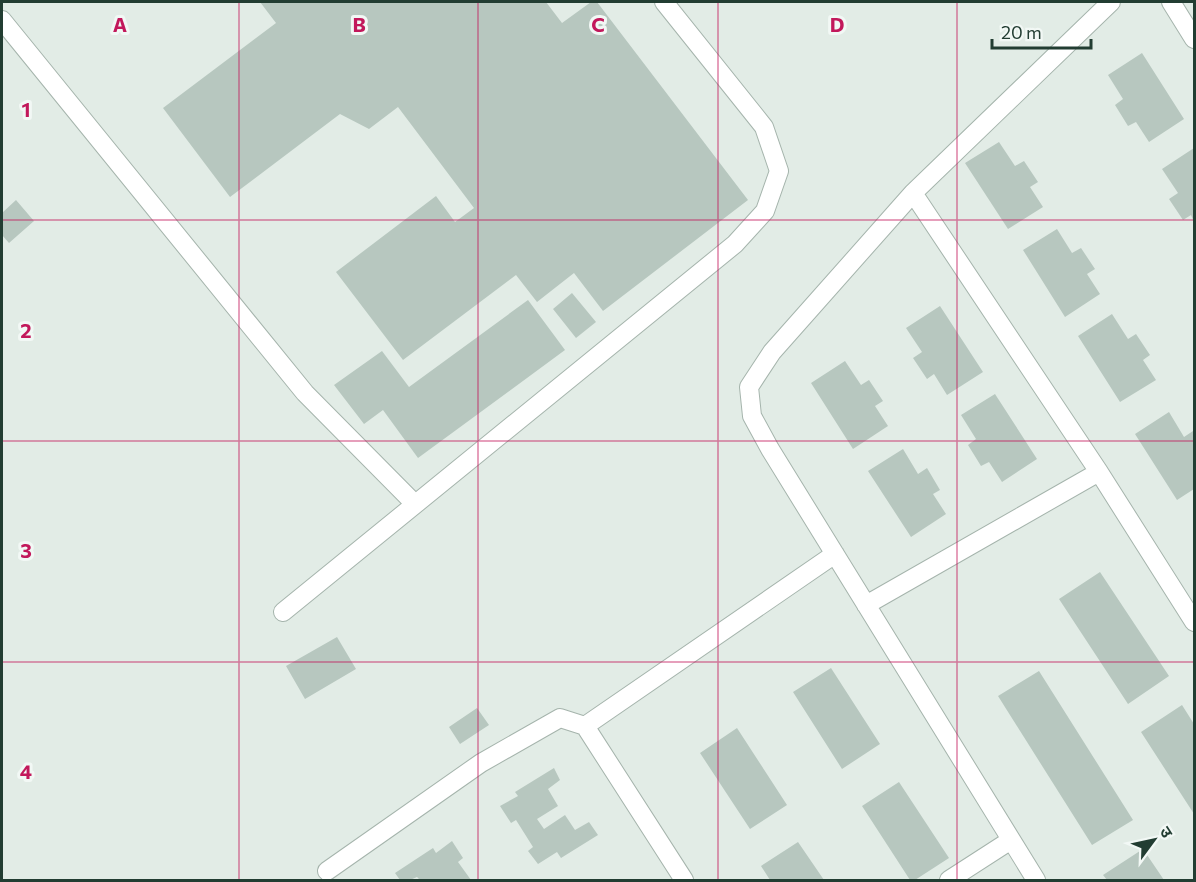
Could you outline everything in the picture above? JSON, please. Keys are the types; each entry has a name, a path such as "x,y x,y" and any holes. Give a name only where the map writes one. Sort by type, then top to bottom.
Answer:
{"street":[{"path":"283,612 735,244 765,211 779,171 764,127 664,2"},
{"path":"1036,880 770,448 752,416 749,387 772,352 913,193 1110,2"},
{"path":"1171,2 1194,39"},
{"path":"2,20 305,393 415,504"},
{"path":"913,193 1099,472 1194,622"},
{"path":"866,605 1099,472"},
{"path":"585,726 835,554"},
{"path":"324,877 481,763 560,718 585,726 684,880"},
{"path":"949,880 1011,840"}],"building":[{"path":"260,2 546,2 562,23 591,2 597,2 748,200 603,311 574,273 537,302 516,275 403,360 336,272 436,196 455,222 474,208 398,107 369,129 340,114 230,197 163,108 276,23"},
{"path":"1142,53 1184,119 1149,142 1136,122 1128,126 1115,105 1123,99 1108,75"},
{"path":"999,142 1015,166 1024,161 1038,182 1030,187 1043,207 1008,229 965,163"},
{"path":"1194,148 1194,222 1191,215 1183,220 1169,199 1178,193 1162,169"},
{"path":"16,200 34,221 9,243 2,235 2,213"},
{"path":"1057,229 1072,253 1081,248 1095,269 1087,274 1100,294 1065,317 1023,250"},
{"path":"572,293 596,322 576,338 553,309"},
{"path":"528,300 565,350 418,458 383,410 364,424 334,385 382,351 409,387"},
{"path":"940,306 983,372 947,395 934,374 927,379 913,358 922,352 906,328"},
{"path":"1112,314 1128,339 1136,334 1150,355 1143,360 1156,380 1120,402 1078,336"},
{"path":"845,361 861,385 869,380 883,401 875,406 888,426 853,449 811,383"},
{"path":"995,394 1037,459 1002,482 989,462 981,466 968,445 976,439 961,415"},
{"path":"1169,412 1184,437 1193,431 1194,434 1194,489 1177,500 1135,434"},
{"path":"903,449 918,474 927,468 940,490 933,494 946,514 911,537 868,471"},
{"path":"1100,572 1169,676 1128,704 1059,599"},
{"path":"337,637 356,669 305,699 286,666"},
{"path":"831,668 880,744 842,769 793,692"},
{"path":"1039,671 1133,820 1092,845 998,696"},
{"path":"1182,705 1194,724 1194,814 1141,732"},
{"path":"477,708 489,725 460,744 449,727"},
{"path":"737,728 787,805 750,829 700,753"},
{"path":"554,768 560,780 548,789 558,806 537,819 544,829 565,815 575,830 589,822 598,835 561,858 557,852 538,864 528,851 533,847 516,820 511,823 500,806 518,796 515,792"},
{"path":"899,782 949,858 915,880 910,880 862,806"},
{"path":"452,841 463,858 458,862 471,880 420,880 417,877 400,880 395,873 433,848 436,853"},
{"path":"798,842 824,880 770,880 761,866"},
{"path":"1143,849 1164,880 1107,880 1103,875"}]}
